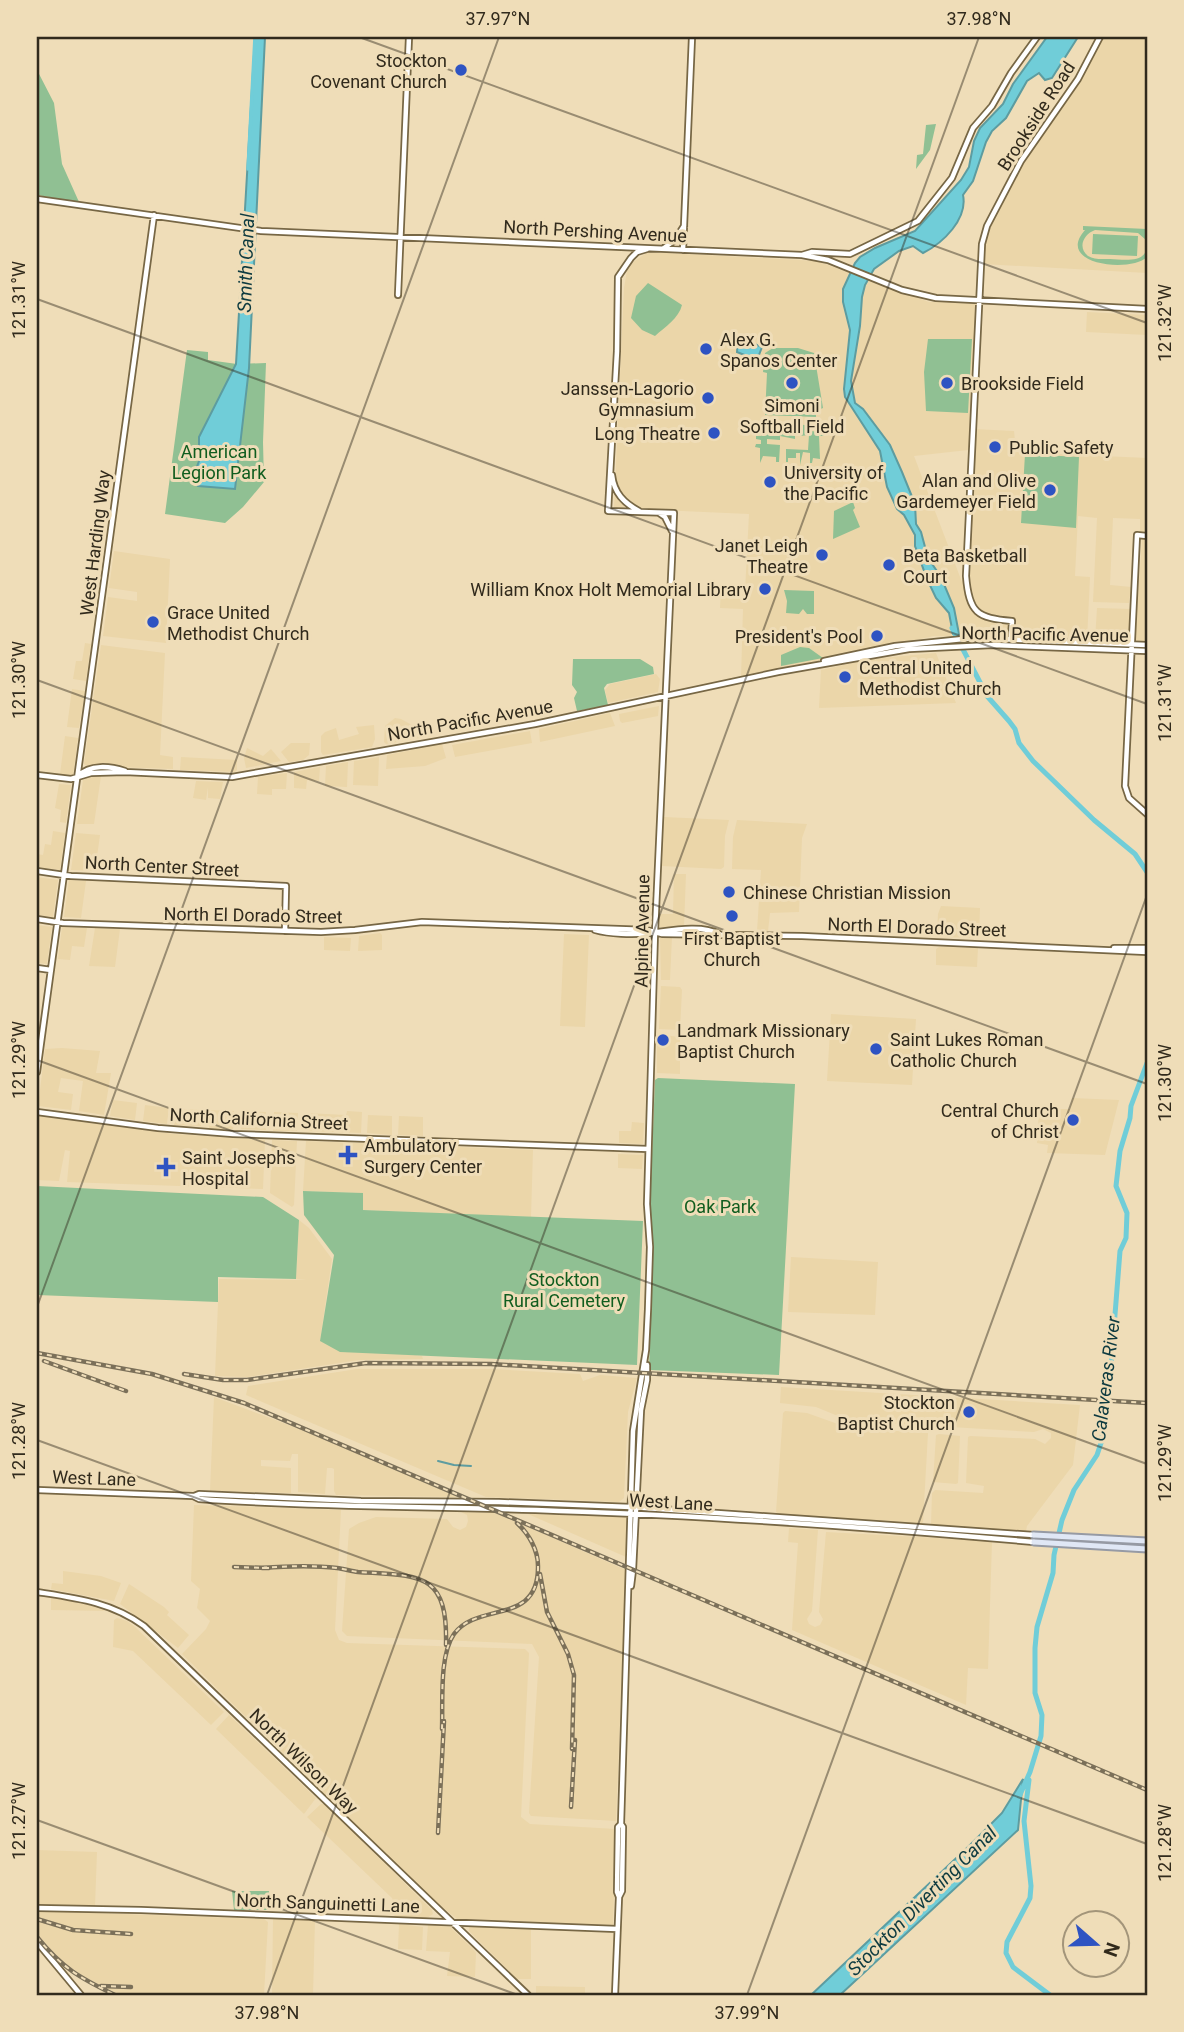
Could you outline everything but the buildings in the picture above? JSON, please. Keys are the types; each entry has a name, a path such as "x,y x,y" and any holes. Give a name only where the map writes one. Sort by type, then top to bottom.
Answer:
{"main road":[{"name":"West Lane","path":"1034,1538 1147,1549"},
{"name":"West Lane","path":"1073,1541 1147,1541"}],"street":[{"path":"398,295 409,37"},
{"path":"683,250 692,37"},
{"path":"802,255 812,252 850,254 911,226 923,216 958,168 973,128 992,106 1011,73 1037,37"},
{"name":"Brookside Road","path":"1012,639 1012,621 993,620 981,615 974,607 967,586 982,244 987,226 1021,161 1077,79 1100,37"},
{"name":"North Pershing Avenue","path":"37,199 257,230 802,255 845,266 924,296 1147,309"},
{"name":"West Harding Way","path":"37,1072 154,215"},
{"path":"662,249 675,240 684,226"},
{"path":"647,249 637,252 618,277 608,511 655,512 665,517 673,535"},
{"path":"612,464 613,480 619,496 640,511"},
{"name":"Alpine Avenue","path":"615,1995 619,1897 618,1827 621,1824 630,1588 641,1409 647,1373 650,1247 647,1204 648,1149 674,513 655,512"},
{"path":"1147,536 1137,535 1125,790 1132,802 1147,814"},
{"name":"North Pacific Avenue","path":"37,775 71,779 91,773 125,772 232,776 535,724 817,664 859,652 973,638 1091,643 1147,651"},
{"path":"992,645 1006,643 1012,639"},
{"path":"1075,648 1079,644 1091,643"},
{"name":"North Pacific Avenue","path":"941,644 1132,647"},
{"path":"1132,647 1147,645"},
{"path":"78,776 89,769 80,762"},
{"name":"North Pacific Avenue","path":"89,769 125,772"},
{"name":"North Center Street","path":"37,871 64,875 286,886 285,931"},
{"name":"North El Dorado Street","path":"37,919 57,922 339,932 422,922 655,932 715,931 719,934 1147,950"},
{"path":"37,968 51,970"},
{"path":"37,1016 44,1017"},
{"name":"North California Street","path":"37,1111 233,1135 648,1149"},
{"name":"West Lane","path":"37,1490 193,1496 242,1502 634,1511 985,1531 1034,1538"},
{"name":"West Lane","path":"193,1496 199,1494 361,1501 499,1502 993,1538 1034,1538"},
{"path":"220,1500 246,1496"},
{"path":"242,1502 253,1500 254,1497"},
{"path":"964,1536 982,1535 985,1531"},
{"path":"993,1538 995,1535 1009,1533"},
{"name":"North Wilson Way","path":"37,1592 100,1602 144,1626 528,1995"},
{"name":"North Sanguinetti Lane","path":"37,1908 617,1929"},
{"path":"429,1921 438,1909"},
{"path":"37,1942 81,1995"}],"shaded area":[{"path":"1099,37 1147,37 1147,273 983,264 986,235 1021,167 1077,78"},
{"name":"University of the Pacific","path":"648,252 817,261 929,302 978,301 974,429 1014,431 1016,452 1147,458 1147,534 1140,534 1140,519 1113,518 1110,585 1131,587 1129,603 1093,602 1097,518 1078,516 1075,576 1090,577 1087,640 934,636 741,678 743,609 720,608 721,590 745,591 749,514 614,508 624,288 627,271 633,262","holes":["969,451 962,582 914,456"]},
{"path":"1087,312 1147,315 1147,335 1086,332"},
{"path":"1142,539 1147,540 1147,642 1135,639"},
{"path":"114,551 170,559 166,643 103,636 108,597 137,601 137,592 109,588"},
{"path":"1097,608 1131,609 1129,640 1095,640"},
{"path":"85,643 91,644 86,681 73,679 76,661 82,661"},
{"path":"101,645 165,653 160,755 173,757 173,769 84,764"},
{"path":"936,653 956,703 819,708 821,670 871,659"},
{"path":"656,674 660,679 658,692 608,703 605,690 610,684"},
{"path":"72,689 85,691 79,728 67,727"},
{"path":"659,706 658,716 622,723 620,721 619,714"},
{"path":"610,713 615,726 540,742 539,729"},
{"path":"484,717 482,727 455,732 450,728 451,720"},
{"path":"395,718 432,736 386,744 385,726"},
{"path":"374,725 375,739 372,747 323,755 321,752 321,736 325,732 336,728 339,740 359,734 356,727"},
{"path":"530,731 532,743 455,757 452,745"},
{"path":"65,736 78,738 73,776 60,774"},
{"path":"291,743 310,743 309,755 303,760 289,762 281,752"},
{"path":"442,744 446,758 425,766 386,769 387,755"},
{"path":"247,748 263,756 271,749 281,761 246,768 244,758"},
{"path":"181,757 237,760 237,770 180,770"},
{"path":"379,757 378,786 353,785 354,761"},
{"path":"348,762 347,787 325,786 326,766"},
{"path":"320,767 319,781 307,780 306,789 294,788 294,772"},
{"path":"287,773 286,789 272,789 272,795 257,794 258,777"},
{"path":"101,776 94,824 77,824 83,780"},
{"path":"196,781 223,782 220,799 208,798 208,787 206,800 193,798"},
{"path":"59,784 71,785 66,823 60,822 61,810 55,808"},
{"path":"664,817 729,820 725,836 724,867 662,866"},
{"path":"737,820 807,824 802,838 799,912 770,913 768,931 757,931 761,870 732,869 733,837"},
{"path":"53,831 65,833 60,870 37,867 37,854 43,855 45,844 51,845"},
{"path":"76,833 100,835 95,871 71,870"},
{"path":"674,874 686,874 684,927 660,927 660,914 673,914"},
{"path":"37,877 58,880 53,917 37,915"},
{"path":"69,880 86,881 81,918 64,917"},
{"path":"941,906 980,908 979,938 939,937 938,914"},
{"path":"37,925 52,927 47,964 37,963"},
{"path":"62,927 87,928 84,947 72,946 70,960 58,959"},
{"path":"95,928 120,929 115,967 89,966"},
{"path":"380,933 382,950 358,951 359,936"},
{"path":"564,934 589,935 585,1027 560,1026"},
{"path":"324,937 351,938 350,951 324,950"},
{"path":"672,937 670,980 661,980 660,938"},
{"path":"978,948 977,967 936,965 936,949"},
{"path":"661,986 680,987 682,990 680,1030 659,1029"},
{"path":"831,1014 916,1019 912,1085 827,1081"},
{"path":"657,1037 680,1037 680,1074 657,1073"},
{"path":"45,1049 100,1051 96,1073 111,1073 104,1115 79,1111 83,1081 61,1078 58,1092 73,1094 71,1110 38,1106"},
{"path":"1072,1098 1119,1100 1105,1155 1047,1153 1048,1145 1037,1143 1039,1109 1070,1109"},
{"path":"113,1100 137,1103 135,1120 110,1116"},
{"path":"145,1105 169,1108 167,1124 143,1121"},
{"path":"177,1109 202,1110 201,1126 174,1125"},
{"path":"210,1110 234,1111 233,1129 209,1129"},
{"path":"242,1111 266,1112 266,1130 241,1129"},
{"path":"347,1111 362,1112 361,1133 305,1131 306,1113 346,1115"},
{"path":"274,1112 298,1113 297,1131 273,1131"},
{"path":"368,1115 392,1116 392,1135 367,1133"},
{"name":"Saint Josephs Hospital","path":"37,1116 174,1134 265,1140 263,1189 67,1182 70,1151 65,1150 59,1181 37,1180"},
{"path":"399,1116 423,1117 423,1136 398,1135"},
{"path":"632,1122 644,1123 643,1144 619,1143 619,1131 631,1131"},
{"path":"272,1140 297,1141 292,1207 270,1193"},
{"path":"306,1141 533,1150 531,1217 362,1210 362,1193 303,1191"},
{"path":"618,1154 643,1155 642,1169 618,1168"},
{"path":"299,1220 309,1228 332,1259 320,1341 422,1356 423,1359 359,1360 248,1377 215,1376 219,1279 307,1280 296,1279"},
{"path":"791,1257 878,1262 875,1315 788,1312"},
{"path":"357,1369 492,1369 580,1374 583,1381 600,1375 637,1378 628,1412 624,1498 619,1502 486,1497 246,1395 248,1386"},
{"path":"781,1387 1080,1405 1073,1465 1026,1531 931,1525 932,1493 935,1490 983,1493 984,1486 966,1483 968,1437 1035,1439 1045,1444 1051,1438 1051,1433 1043,1429 1034,1432 850,1421 816,1407 780,1403"},
{"path":"214,1397 316,1435 461,1497 336,1495 332,1468 327,1468 325,1494 298,1492 298,1454 292,1454 290,1461 261,1460 261,1466 291,1468 291,1493 210,1491"},
{"path":"785,1411 807,1413 849,1428 928,1433 923,1522 779,1515 776,1512"},
{"path":"936,1435 960,1436 956,1484 933,1482"},
{"path":"194,1505 341,1510 335,1630 339,1640 347,1643 525,1649 529,1653 521,1817 530,1824 616,1829 613,1925 457,1919 427,1895 182,1654 206,1629 210,1621 197,1608 200,1589 191,1581"},
{"path":"461,1512 496,1513 626,1570 616,1821 531,1816 529,1813 539,1657 532,1644 347,1636 342,1631 349,1529 376,1517 447,1519 453,1527 460,1530 466,1527 468,1521 467,1515"},
{"path":"528,1514 625,1517 628,1521 626,1557"},
{"path":"789,1528 818,1530 812,1611 807,1619 809,1624 815,1627 820,1625 823,1619 819,1612 826,1532 992,1541 988,1669 968,1668 966,1705 792,1630 798,1543 788,1542"},
{"path":"63,1571 101,1576 121,1583 114,1601 51,1589 52,1583 63,1584"},
{"path":"129,1584 164,1607 169,1612 167,1615 189,1635 178,1648 120,1604"},
{"path":"51,1598 86,1604 106,1611 51,1610"},
{"path":"117,1618 135,1627 224,1712 211,1725 133,1651 113,1647 114,1620"},
{"path":"229,1715 316,1798 304,1814 216,1729"},
{"path":"321,1804 432,1910 433,1914 427,1918 394,1917 396,1910 392,1898 307,1817"},
{"path":"37,1850 97,1852 95,1906 37,1905"},
{"path":"37,1911 264,1919 268,1922 264,1995 120,1995 75,1972 57,1958 37,1934"},
{"path":"275,1918 315,1920 313,1995 272,1995"},
{"path":"399,1924 423,1927 422,1950 398,1949"},
{"path":"428,1925 450,1927 473,1949 476,1953 475,1977 447,1976 450,1952 426,1951"},
{"path":"469,1926 531,1929 531,1979 517,1979 469,1931"},
{"path":"536,1986 585,1987 585,1995 536,1995"}],"green space":[{"path":"37,70 54,103 62,164 79,202 37,195"},
{"path":"936,124 930,150 916,169 917,155 923,154 926,125"},
{"path":"1083,226 1147,229 1147,257 1126,264 1098,263 1079,251 1078,242","holes":["1095,230 1138,233 1146,240 1147,248 1145,253 1136,259 1096,259 1088,256 1083,249 1083,241"]},
{"path":"1093,234 1138,236 1137,256 1092,254"},
{"path":"648,283 682,305 675,318 655,336 642,330 631,318 636,296"},
{"name":"Brookside Field","path":"928,339 972,339 968,413 926,411 924,372"},
{"name":"Simoni Softball Field","path":"773,348 798,348 814,353 823,408 816,411 816,417 765,415 765,353"},
{"name":"American Legion Park","path":"187,350 208,352 208,360 237,364 266,363 264,482 225,523 165,514"},
{"path":"762,422 765,429 776,430 777,425 780,425 780,430 792,430 795,423 795,439 780,436 780,440 767,439 767,444 780,445 779,462 776,462 776,457 763,456 760,463 760,448 755,447 756,444 761,444 761,440 756,439 756,436 761,436"},
{"path":"800,424 808,426 809,431 824,432 824,436 819,436 820,459 813,458 810,463 810,453 803,452 800,465 800,453 796,453 796,458 788,458 786,462 786,449 808,450 809,435 800,436"},
{"name":"Alan and Olive Gardemeyer Field","path":"1025,454 1079,457 1076,528 1021,523"},
{"path":"853,502 853,510 860,527 833,539 834,511"},
{"path":"784,590 814,591 814,614 807,614 803,609 799,614 786,613"},
{"path":"800,647 809,648 823,658 781,666 781,655"},
{"path":"573,659 640,659 653,667 654,674 607,684 604,688 608,705 577,711 574,698 577,692 572,685"},
{"name":"Oak Park","path":"655,1080 795,1084 779,1375 649,1370 653,1247 650,1204"},
{"path":"37,1186 263,1197 299,1220 296,1279 218,1277 218,1302 37,1295"},
{"name":"Stockton Rural Cemetery","path":"303,1191 363,1193 363,1210 643,1221 637,1365 340,1352 320,1341 334,1255 304,1215"},
{"path":"232,1891 269,1891 268,1910 234,1910"}],"water":[{"path":"255,37 265,37 249,368 235,489 198,486 193,478 199,461 199,437 236,364"},
{"path":"1047,37 1078,37 1052,78 1045,80 1039,73 1027,81 1006,118 992,131 973,181 963,195 964,204 958,221 946,237 923,253 913,246 899,251 874,269 862,297 851,381 855,403 863,409 890,445 902,472 915,504 916,524 928,558 941,577 954,608 959,634 953,634 949,613 936,598 927,579 915,546 915,535 904,515 897,509 887,487 880,451 845,397 850,330 843,302 843,289 860,257 915,231 961,180 969,167 974,141 980,128 1003,104 1013,84"},
{"path":"738,339 762,347 757,360 737,352"},
{"name":"Stockton Diverting Canal","path":"1023,1779 1018,1830 840,1995 811,1995 1002,1813"}],"waterway":[{"name":"Smith Canal","path":"248,169 255,37"},
{"name":"Calaveras River","path":"952,628 987,696 1015,729 1019,743 1033,761 1094,820 1135,854 1147,872"},
{"name":"Calaveras River","path":"1019,1797 1041,1736 1042,1715 1035,1693 1037,1627 1053,1573 1062,1520 1074,1490 1097,1455 1101,1443 1109,1391 1120,1251 1126,1238 1127,1213 1116,1186 1120,1151 1131,1106 1147,1063"},
{"path":"438,1461 471,1466"},
{"name":"Calaveras River","path":"1029,1780 1024,1821 1030,1898 1007,1942 1006,1953 1013,1967 1050,1995"}],"railway":[{"path":"37,1353 152,1374 244,1403 1147,1790"},
{"path":"44,1361 126,1391"},
{"path":"184,1374 223,1380 247,1380 366,1363 491,1364 1147,1403"},
{"path":"442,1729 444,1666 454,1634 477,1618 518,1605 529,1597 536,1585 538,1566 535,1548 517,1523"},
{"path":"234,1567 269,1568"},
{"path":"262,1568 340,1568 413,1577 426,1582 435,1590 442,1603 446,1645"},
{"path":"540,1574 547,1612 568,1654 574,1675 572,1749"},
{"path":"438,1833 444,1721"},
{"path":"571,1807 575,1740"},
{"path":"37,1919 73,1930 131,1934"},
{"path":"37,1937 72,1971 115,1995"},
{"path":"101,1986 131,1987"}],"place":[{"name":"Stockton Covenant Church","path":"461,70"},
{"name":"Alex G. Spanos Center","path":"706,349"},
{"name":"Simoni Softball Field","path":"792,383"},
{"name":"Brookside Field","path":"947,383"},
{"name":"Janssen-Lagorio Gymnasium","path":"708,398"},
{"name":"Long Theatre","path":"714,433"},
{"name":"Public Safety","path":"995,447"},
{"name":"University of the Pacific","path":"770,482"},
{"name":"Alan and Olive Gardemeyer Field","path":"1050,490"},
{"name":"Janet Leigh Theatre","path":"822,555"},
{"name":"Beta Basketball Court","path":"889,565"},
{"name":"William Knox Holt Memorial Library","path":"765,589"},
{"name":"Grace United Methodist Church","path":"153,622"},
{"name":"President's Pool","path":"877,636"},
{"name":"Central United Methodist Church","path":"845,677"},
{"name":"Chinese Christian Mission","path":"729,892"},
{"name":"First Baptist Church","path":"732,916"},
{"name":"Landmark Missionary Baptist Church","path":"663,1040"},
{"name":"Saint Lukes Roman Catholic Church","path":"876,1049"},
{"name":"Central Church of Christ","path":"1073,1120"},
{"name":"Ambulatory Surgery Center","path":"348,1155"},
{"name":"Saint Josephs Hospital","path":"166,1167"},
{"name":"Stockton Baptist Church","path":"969,1412"}]}
